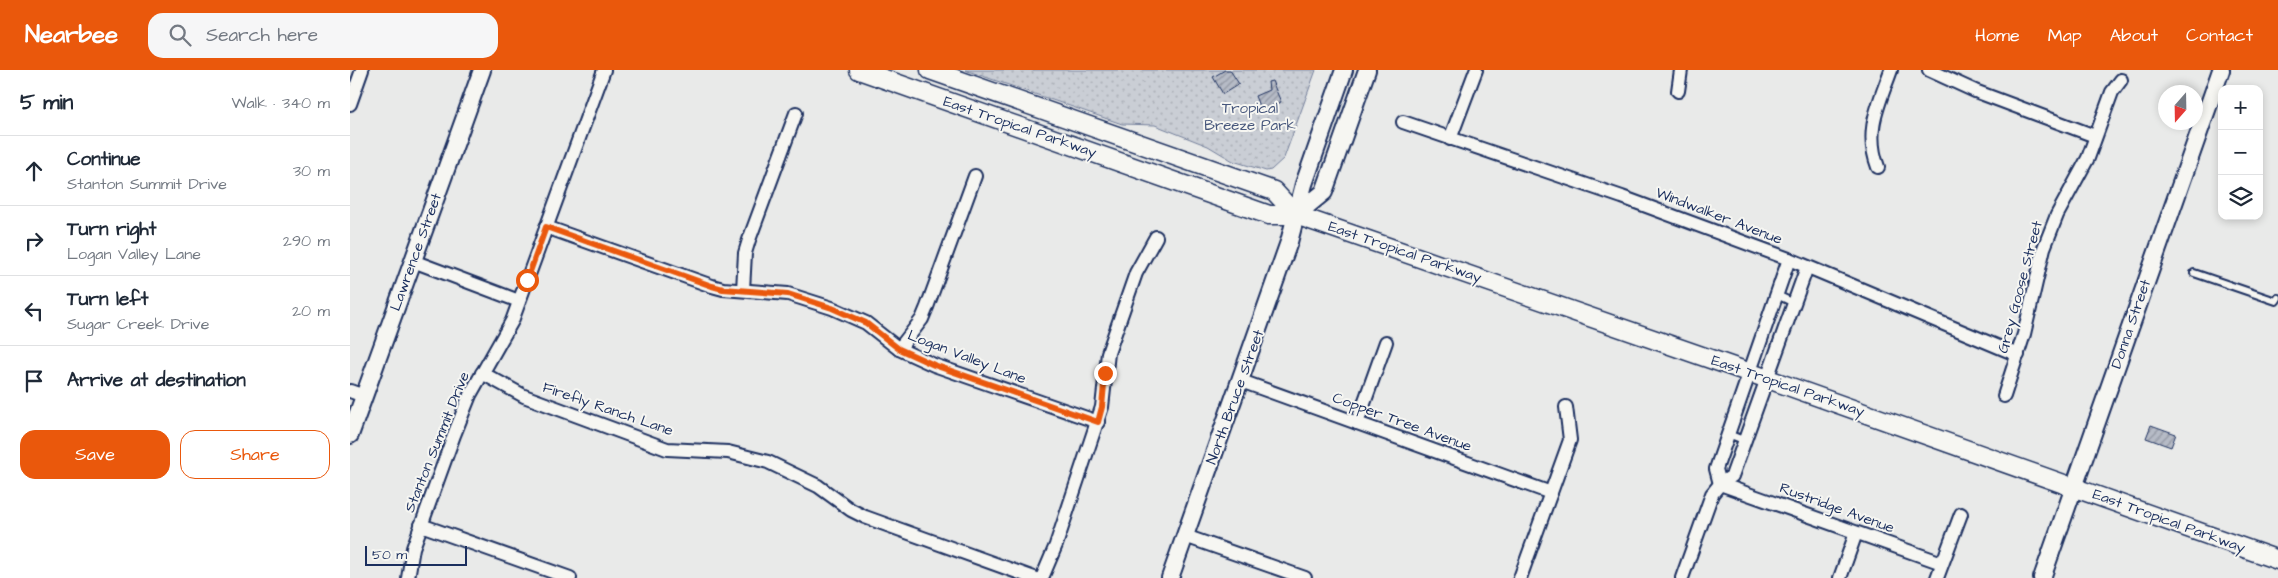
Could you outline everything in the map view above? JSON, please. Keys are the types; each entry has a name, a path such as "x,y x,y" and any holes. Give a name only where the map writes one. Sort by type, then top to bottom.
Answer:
{"main road":[{"name":"East Tropical Parkway","path":"859,70 1269,215 1296,215 1750,372 2278,560"},
{"name":"East Tropical Parkway","path":"930,70 1274,191 1296,215"}],"street":[{"path":"350,104 362,70"},
{"name":"Lawrence Street","path":"350,435 357,394 413,261 482,70"},
{"name":"Stanton Summit Drive","path":"408,578 413,548 466,403 508,329 604,70"},
{"name":"North Bruce Street","path":"1170,578 1289,242 1304,184 1344,70"},
{"path":"1296,215 1324,192 1367,70"},
{"path":"1450,138 1476,70"},
{"path":"1678,92 1681,70"},
{"path":"1878,167 1873,155 1872,123 1891,70"},
{"path":"1929,70 1975,91 2095,136"},
{"name":"Donna Street","path":"2042,578 2221,70"},
{"name":"Grey Goose Street","path":"2004,396 2018,355 2044,248 2057,215 2084,166 2112,92 2121,80"},
{"path":"743,290 745,253 796,113"},
{"name":"Windwalker Avenue","path":"1403,122 1622,197 1789,259 2018,355"},
{"path":"899,349 922,319 975,176"},
{"name":"Logan Valley Lane","path":"546,227 712,286 723,289 788,294 849,314 866,323 899,349 934,365 1098,422"},
{"path":"1042,578 1056,545 1098,422 1102,407 1108,353 1136,273 1156,237"},
{"path":"1720,484 1716,469 1789,259"},
{"path":"413,261 519,301"},
{"path":"1682,578 1712,494 1720,484 1732,476 1807,267"},
{"path":"1357,422 1386,342"},
{"name":"Firefly Ranch Lane","path":"482,373 524,396 666,448 728,452 768,462 818,486 851,510 866,517 1034,578"},
{"name":"Copper Tree Avenue","path":"1241,381 1551,493"},
{"path":"1520,578 1570,440 1566,407"},
{"name":"Rustridge Avenue","path":"1720,484 1942,563"},
{"path":"1937,578 1960,514"},
{"path":"421,524 570,578"},
{"path":"1840,578 1856,533"},
{"path":"1185,536 1306,578"}],"lane":[{"path":"2194,273 2276,301 2278,298"},
{"path":"1777,296 1794,303"},
{"path":"1728,434 1746,441"}],"green space":[{"name":"Tropical Breeze Park","path":"965,70 1316,70 1284,158 1271,170 1266,171 1233,161 1208,146 1155,125 1122,124"}],"building":[{"path":"1225,70 1230,70 1239,84 1223,94 1213,77"},
{"path":"1272,81 1281,102 1261,111 1255,96 1269,90 1268,82"},
{"path":"2151,425 2176,434 2171,447 2146,438"}],"route":[{"path":"527,280 546,227 712,286 723,289 788,294 849,314 866,323 899,349 934,365 1098,422 1102,407 1105,373"}]}
